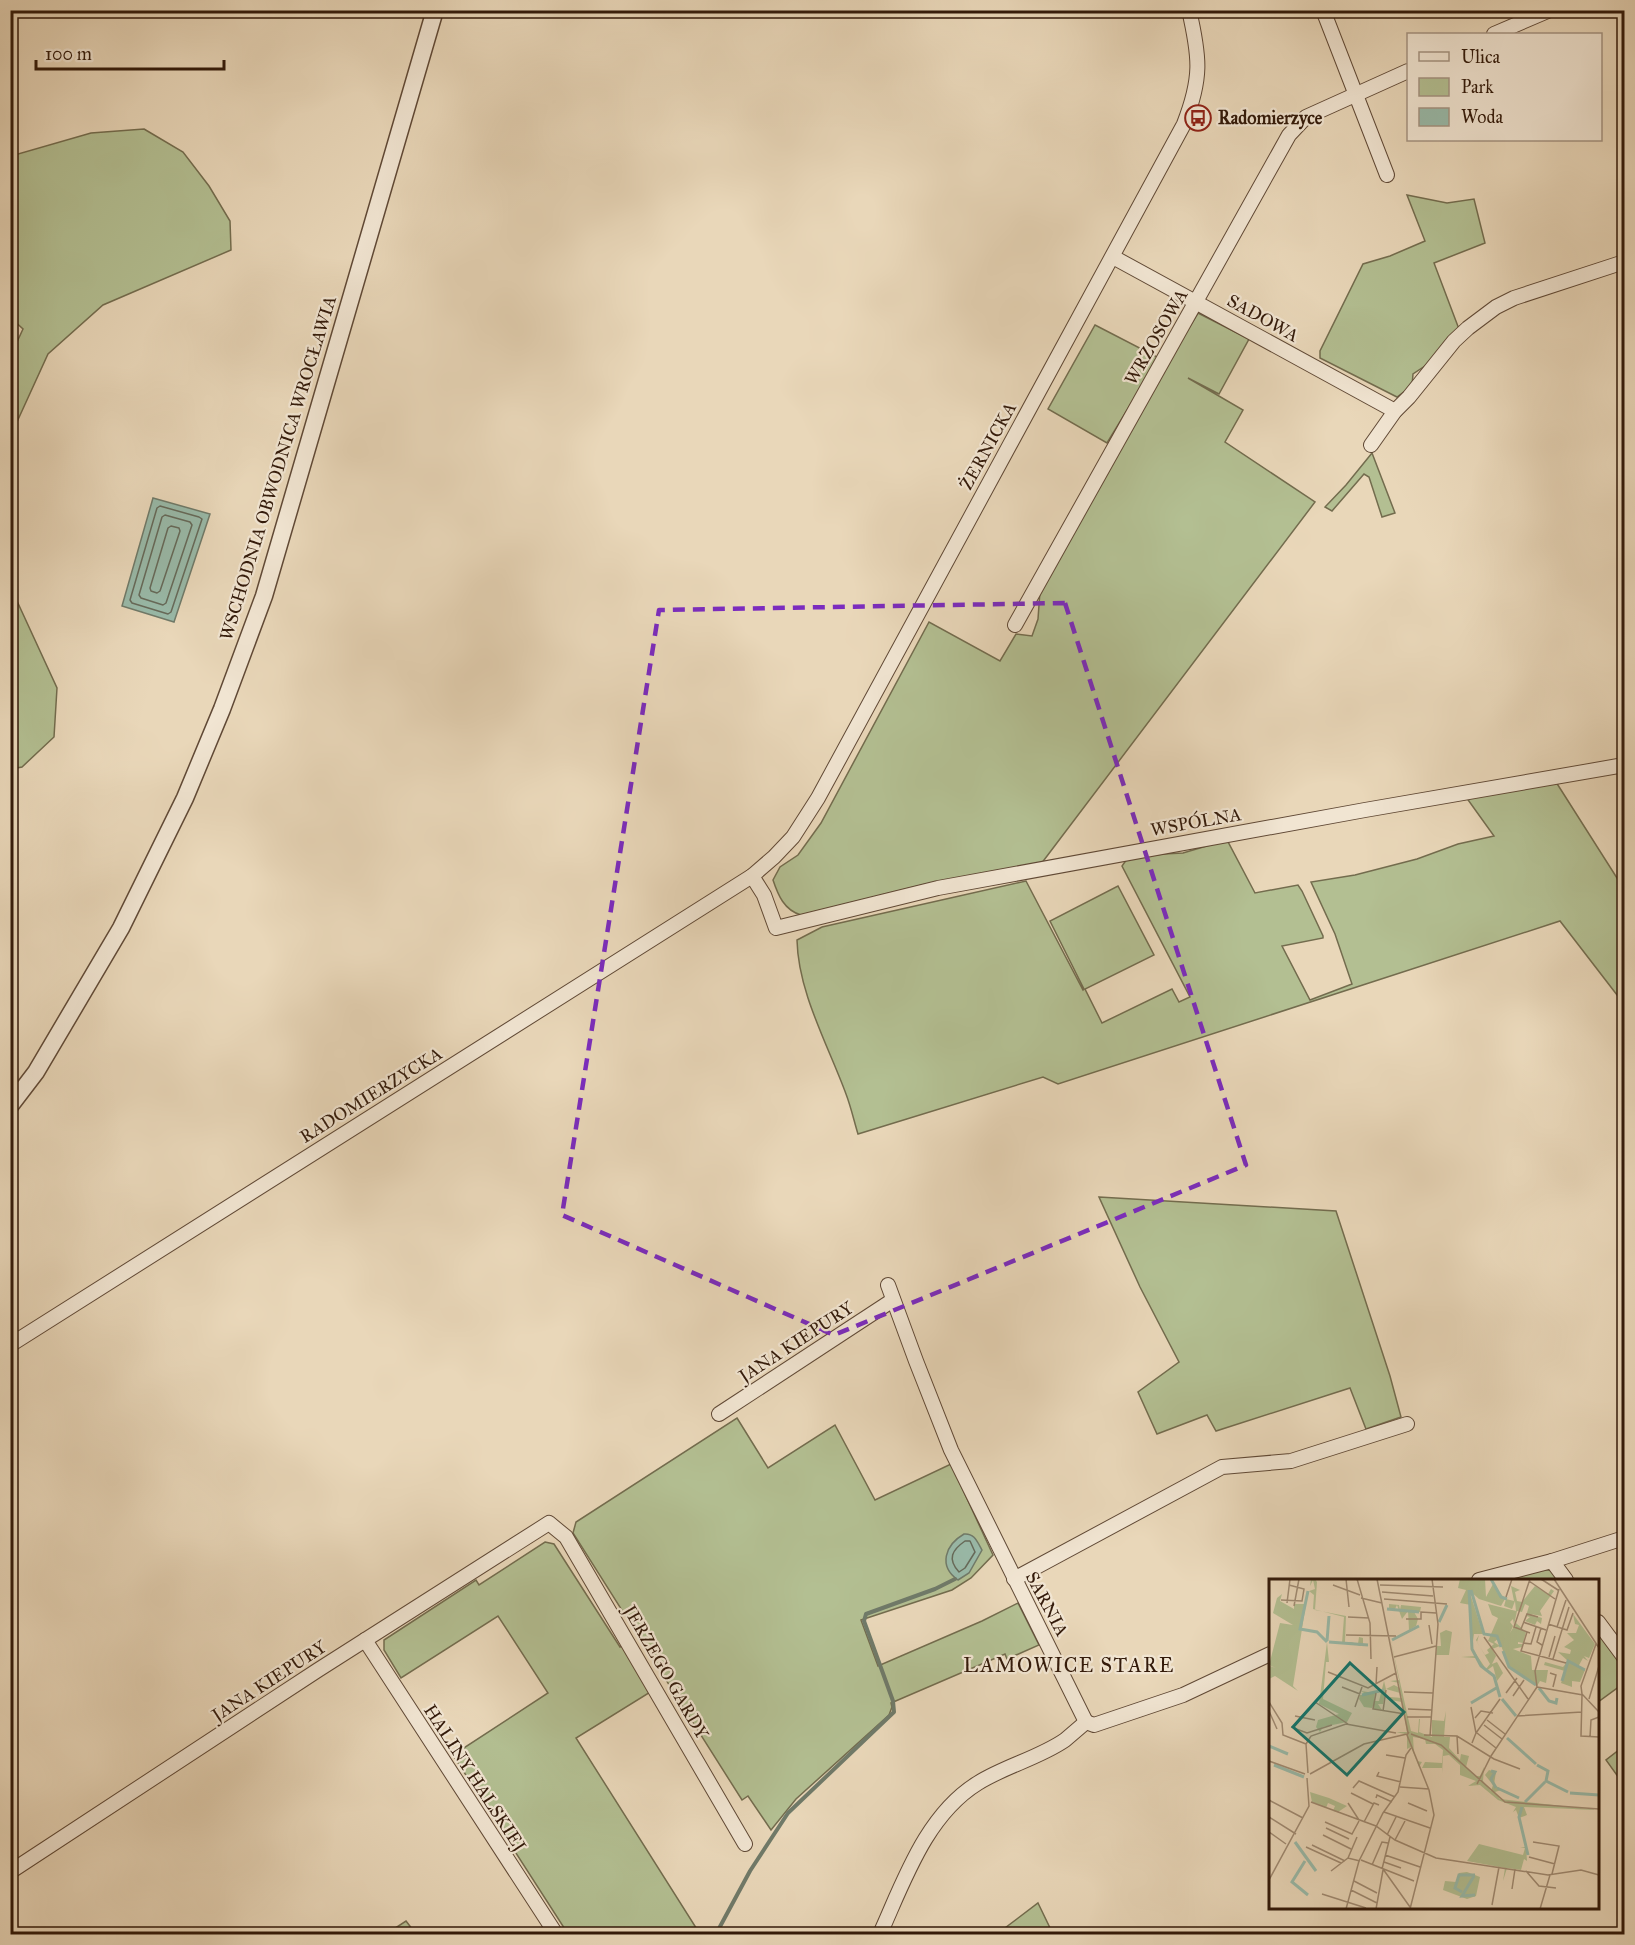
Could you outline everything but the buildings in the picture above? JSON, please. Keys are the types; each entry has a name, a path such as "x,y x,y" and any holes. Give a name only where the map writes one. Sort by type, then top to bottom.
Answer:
{"street":[{"name":"WSCHODNIA OBWODNICA WROCŁAWIA","path":"10,1106 36,1072 122,928 185,798 222,709 264,596 435,10"},
{"name":"ŻERNICKA","path":"752,876 794,837 818,798 1175,142 1192,103 1197,84 1199,60 1189,10"},
{"path":"1323,10 1387,175"},
{"path":"1496,33 1550,10"},
{"name":"WRZOSOWA","path":"1015,625 1289,135 1306,117 1407,71"},
{"name":"SADOWA","path":"1113,257 1395,411"},
{"path":"1371,445 1395,411 1461,334 1496,307 1514,298 1624,262"},
{"name":"WSPÓLNA","path":"752,876 764,894 774,922 950,885 1624,765"},
{"name":"RADOMIERZYCKA","path":"10,1345 752,876"},
{"name":"SARNIA","path":"888,1286 951,1450 1086,1722"},
{"name":"JANA KIEPURY","path":"719,1414 893,1300"},
{"path":"1014,1579 1222,1467 1291,1461 1407,1424"},
{"name":"JANA KIEPURY","path":"10,1872 549,1523"},
{"name":"JERZEGO GARDY","path":"549,1523 566,1537 745,1844"},
{"path":"1486,1579 1624,1538"},
{"path":"1552,1561 1565,1579"},
{"path":"1599,1623 1624,1658"},
{"name":"HALINY HALSKIEJ","path":"365,1640 556,1935"},
{"path":"880,1935 917,1853 957,1800 978,1783 1064,1740 1086,1722 1094,1725 1183,1695 1269,1654"}],"highlighted area":[{"path":"1065,603 1246,1165 834,1335 562,1215 659,610"}],"green space":[{"path":"144,129 183,152 209,186 230,221 231,250 103,305 48,354 11,435 11,355 23,329 11,318 11,156 91,133"},
{"path":"1407,195 1447,203 1474,199 1485,243 1434,263 1459,329 1431,362 1413,374 1412,386 1397,397 1320,358 1320,351 1363,264 1390,256 1425,241"},
{"path":"1198,313 1249,339 1219,394 1188,378 1243,410 1225,442 1315,502 1041,864 926,884 801,915 790,910 773,880 780,867 798,855 821,823 929,622 1000,661 1016,634 1032,636 1038,619 1040,591 1166,365"},
{"path":"1095,325 1159,358 1107,443 1048,409"},
{"path":"1372,453 1395,513 1382,517 1369,477 1364,474 1332,511 1325,507 1346,485"},
{"path":"11,588 57,688 54,737 22,767 11,769"},
{"path":"1556,782 1624,889 1624,1004 1560,921 1058,1084 1043,1077 858,1134 846,1094 808,999 799,960 797,940 822,927 1026,881 1083,990 1050,921 1118,886 1154,955 1085,989 1102,1023 1172,989 1179,1002 1190,997 1122,866 1127,859 1183,853 1227,840 1255,893 1298,885 1302,891 1323,938 1282,946 1310,1000 1352,984 1335,934 1311,882 1355,875 1417,859 1458,844 1494,836 1466,797"},
{"path":"1099,1197 1336,1211 1390,1376 1401,1417 1366,1429 1350,1388 1216,1431 1207,1415 1157,1434 1138,1392 1179,1362 1140,1287"},
{"path":"737,1418 768,1468 835,1425 875,1500 951,1464 993,1555 971,1578 952,1590 861,1620 878,1666 1018,1603 1039,1645 1007,1659 1005,1654 891,1703 889,1715 796,1799 771,1830 748,1796 742,1800 573,1533 576,1522"},
{"path":"545,1542 554,1544 620,1647 625,1645 652,1691 576,1738 700,1934 568,1934 453,1755 548,1693 498,1616 401,1678 384,1650 384,1640 476,1580 479,1585"},
{"path":"1539,1568 1553,1571 1559,1579 1508,1579"},
{"path":"1599,1631 1624,1667 1624,1683 1599,1701"},
{"path":"1624,1746 1624,1785 1606,1760"},
{"path":"1038,1903 1051,1930 1044,1934 997,1934"},
{"path":"406,1921 416,1934 386,1934"}],"water":[{"path":"153,498 210,514 174,622 122,606"},
{"path":"964,1534 973,1536 982,1550 969,1573 958,1580 948,1568 946,1556 952,1544"}],"waterway":[{"path":"716,1934 750,1871 788,1813 894,1712 893,1701 864,1621 866,1614 935,1589 955,1579"}],"place":[{"name":"Radomierzyce","path":"1198,118"}],"district":[{"name":"LAMOWICE STARE","path":"1069,1665"}]}
